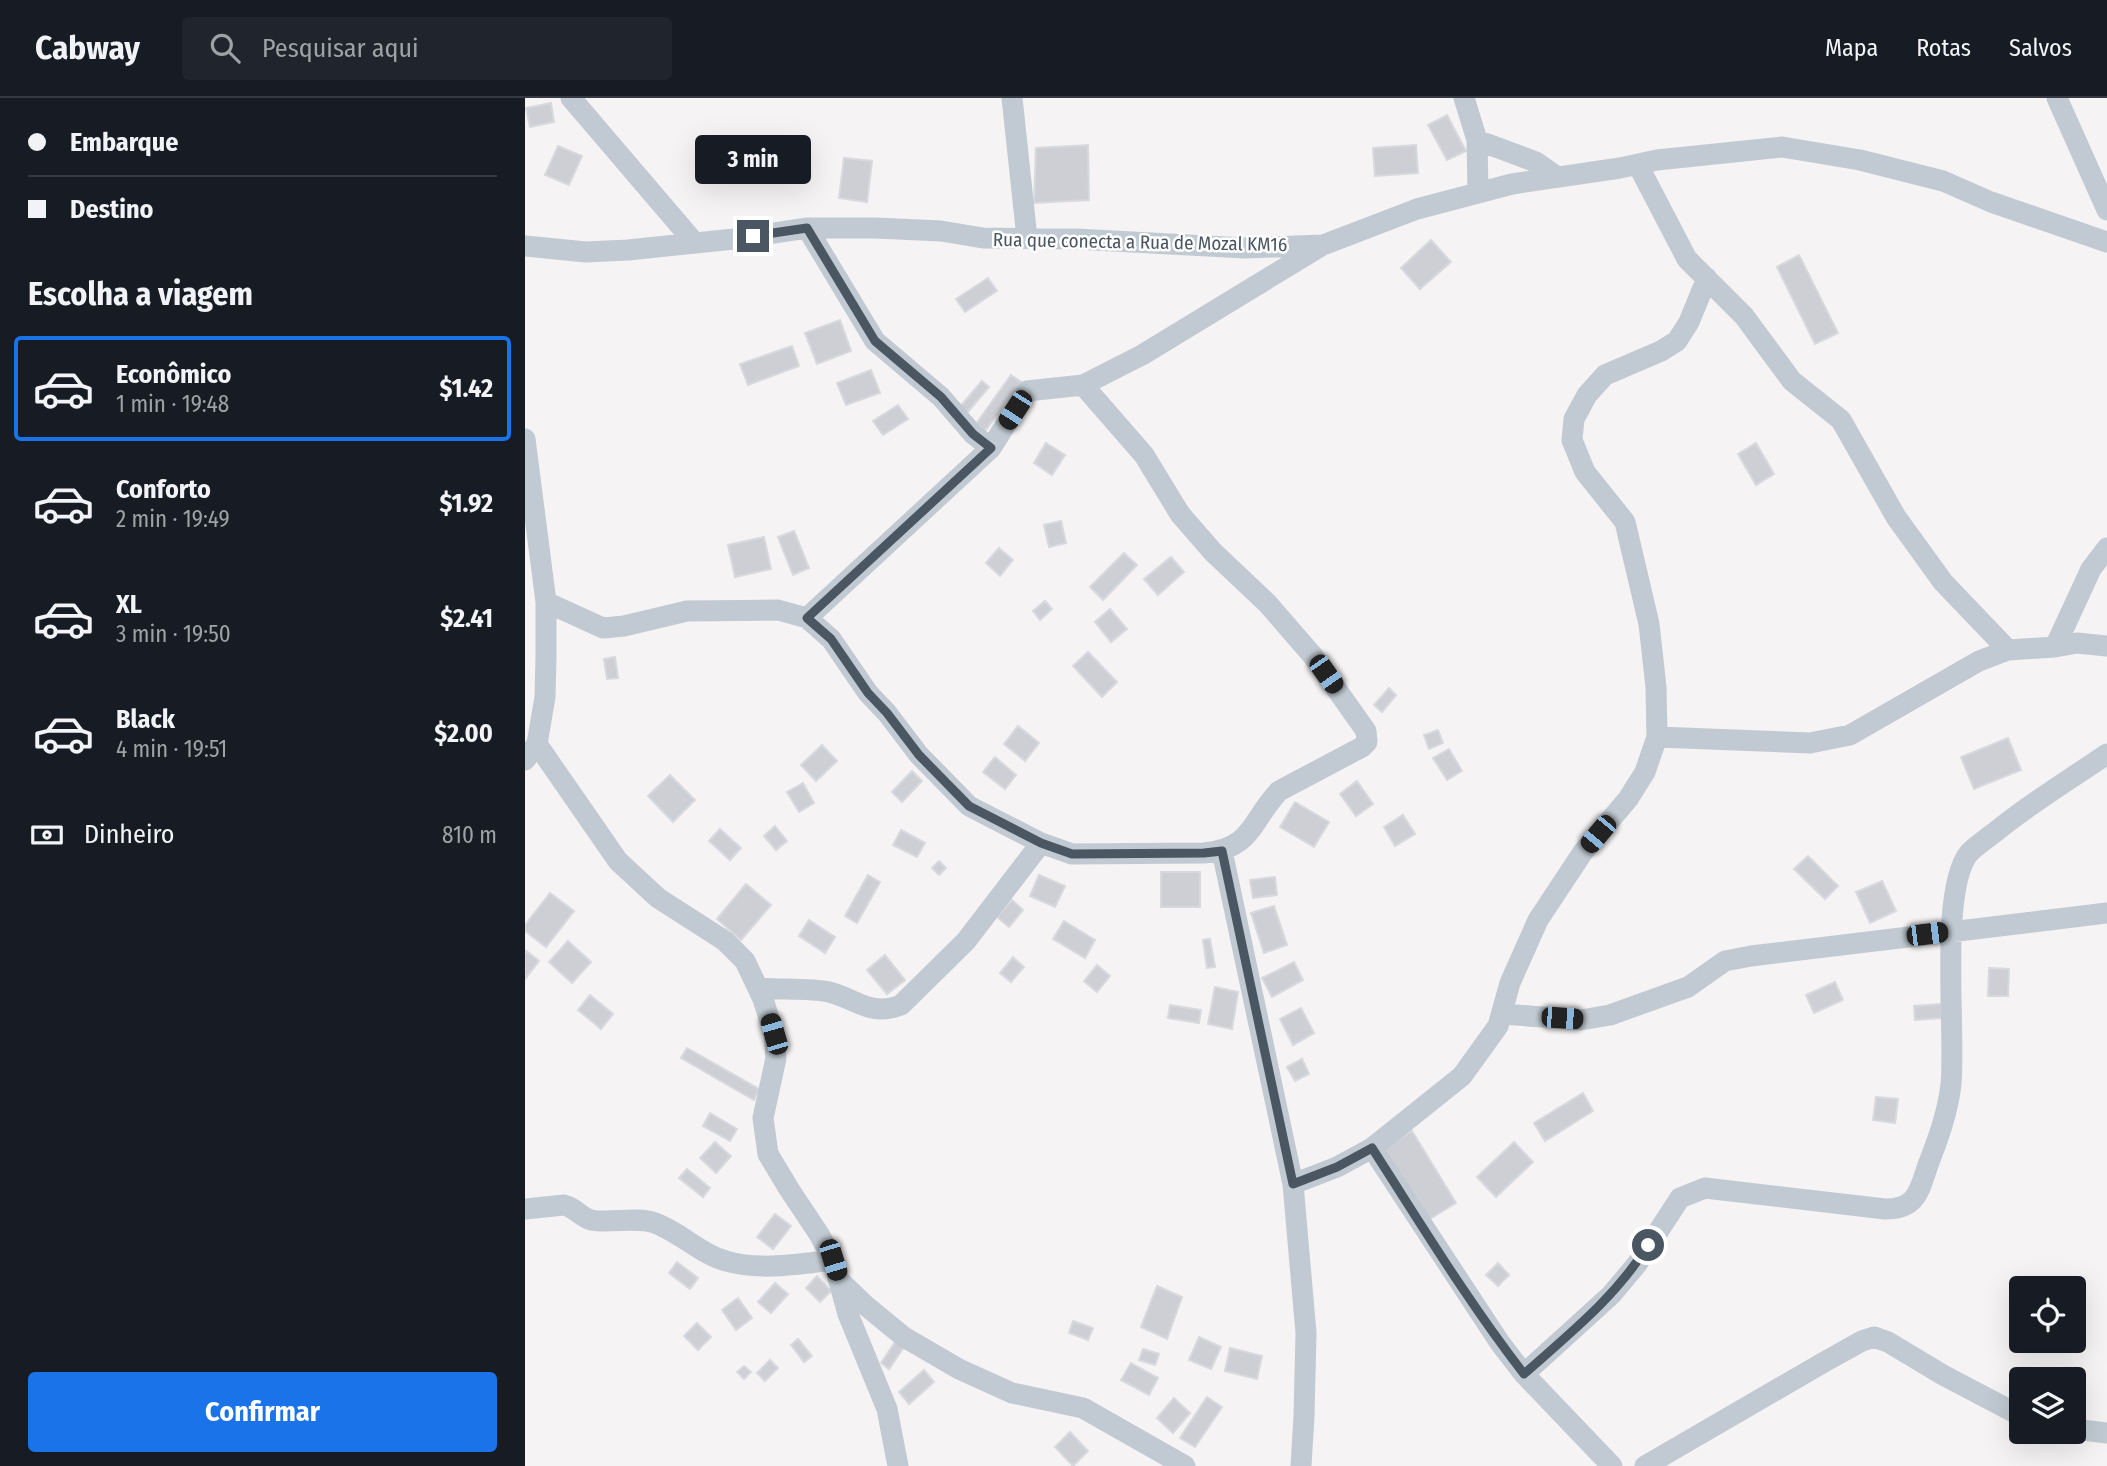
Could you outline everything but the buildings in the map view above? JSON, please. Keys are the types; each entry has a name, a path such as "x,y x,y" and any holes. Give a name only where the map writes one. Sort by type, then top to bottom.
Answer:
{"street":[{"path":"571,98 694,242"},
{"path":"1012,98 1027,238"},
{"path":"1464,98 1477,140 1478,192"},
{"path":"2057,98 2107,210"},
{"path":"1477,140 1536,162 1556,176"},
{"name":"Rua que conecta a Rua de Mozal KM16","path":"525,246 586,252 628,250 807,228 941,231 982,238 1245,248 1322,245 1417,209 1478,192 1657,160 1782,147 1871,163 1943,181 1991,202 2107,242"},
{"path":"1638,165 1687,259 1744,316 1792,381 1841,420 1895,517 1943,582 2008,650"},
{"path":"807,228 875,341 941,397 973,434 991,448"},
{"path":"807,618 991,448 1027,391 1083,385 1142,355 1322,245"},
{"path":"1293,1184 1337,1167 1372,1148 1462,1076 1498,1026 1510,983 1538,920 1583,852 1628,799 1645,772 1657,737 1656,687 1649,624 1625,522 1585,472 1573,440 1574,419 1587,395 1605,375 1661,351 1677,341 1689,323 1707,278"},
{"path":"545,602 603,628 624,626 687,611 778,610 807,618 831,639 868,693 919,755 969,806 1041,843 1072,854 1222,851 1248,835 1269,801 1279,791 1362,747 1367,742 1366,730 1313,656 1267,603 1213,552 1180,514 1144,455 1083,385"},
{"path":"525,439 545,602 545,697 531,752 618,861 658,898 725,941 745,961 758,988 774,1034 776,1058 763,1118 768,1154 819,1234 836,1270 848,1314 887,1409 898,1466"},
{"path":"2055,647 2091,569 2107,548"},
{"path":"1657,737 1809,743 1850,735 1979,661 2008,650 2077,643 2107,646"},
{"path":"1524,1374 1611,1296 1637,1264 1671,1208 1679,1198 1691,1192 1705,1188 1885,1209 1901,1209 1912,1201 1919,1191 1942,1126 1951,1084 1952,931 1959,876 1969,854 2019,814 2107,754"},
{"path":"758,988 828,992 878,1010 901,1005 966,941 1041,843"},
{"path":"1222,851 1293,1184 1306,1333 1300,1466"},
{"path":"1503,1014 1581,1020 1610,1015 1688,987 1725,961 2107,913"},
{"path":"1372,1148 1500,1343 1524,1374 1612,1466"},
{"path":"525,1209 568,1205 588,1219 637,1219 655,1223 725,1261 836,1270 865,1305 904,1337 959,1369 1012,1393 1083,1408 1185,1466"},
{"path":"1652,1464 1826,1361 1874,1337 1888,1342 2009,1410"},
{"path":"2086,1430 2107,1433"}],"route":[{"path":"753,236 807,228 875,341 941,397 973,434 991,448 807,618 831,639 868,693 919,755 969,806 1041,843 1072,854 1222,851 1293,1184 1337,1167 1372,1148 1446,1264 1524,1374 1611,1296 1637,1264 1648,1245"}]}
